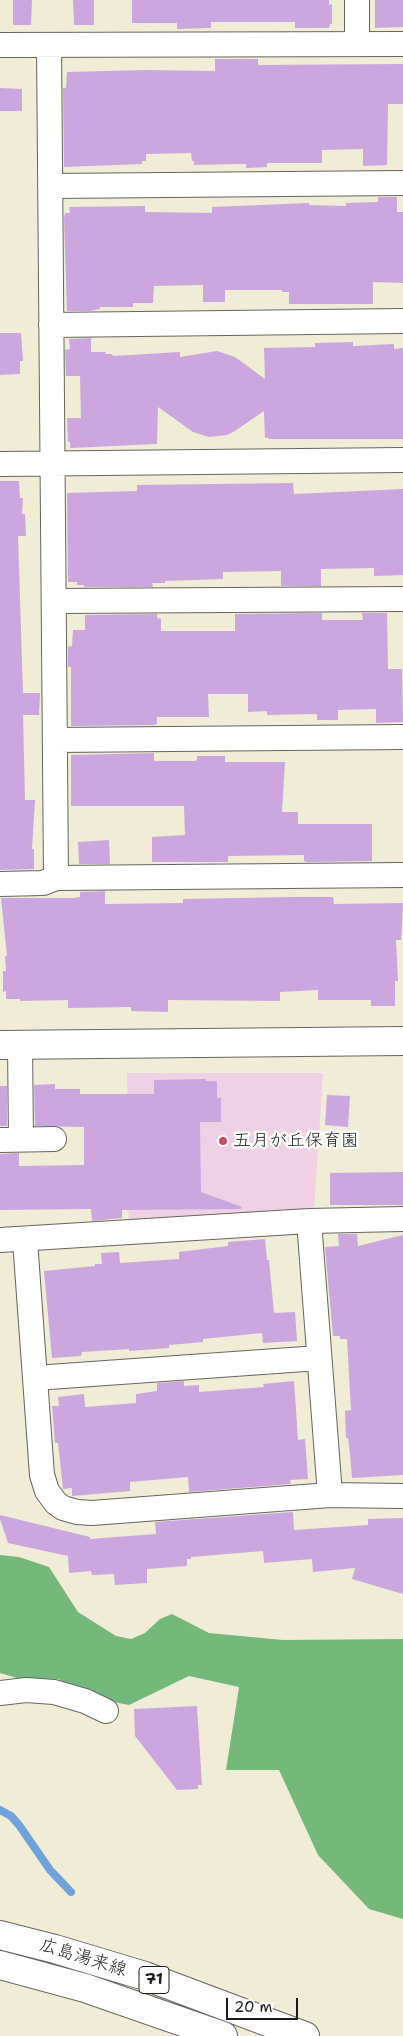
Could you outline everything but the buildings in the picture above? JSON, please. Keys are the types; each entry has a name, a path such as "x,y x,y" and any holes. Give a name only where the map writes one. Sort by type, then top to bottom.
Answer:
{"main road":[{"path":"10,1045 403,1040"},
{"name":"広島湯来線","path":"0,1935 72,1953 145,1976 305,2036"},
{"name":"広島湯来線","path":"0,1965 85,1988 223,2036"}],"street":[{"path":"357,0 357,44"},
{"path":"0,45 403,44"},
{"path":"49,45 56,878"},
{"path":"50,186 403,183"},
{"path":"51,325 403,321"},
{"path":"0,464 403,460"},
{"path":"54,601 403,599"},
{"path":"56,740 403,737"},
{"path":"0,884 43,883 56,878 403,875"},
{"path":"10,1045 11,1139 54,1139"},
{"path":"0,1240 25,1240 308,1220 403,1219"},
{"path":"308,1220 330,1495"},
{"path":"25,1240 42,1475 47,1491 56,1503 63,1508 77,1512 92,1513 330,1495 403,1496"},
{"path":"35,1378 319,1358"},
{"path":"0,1694 26,1690 54,1692 85,1701 106,1711"}],"shaded area":[{"name":"五月が丘保育園","path":"127,1073 323,1073 314,1208 129,1221"}],"green space":[{"path":"0,1555 19,1557 49,1567 78,1612 116,1636 131,1639 145,1633 160,1619 172,1614 209,1633 283,1640 403,1639 403,1919 369,1909 318,1855 279,1770 226,1770 239,1687 189,1676 129,1705 103,1700 58,1679 17,1678 0,1673"}],"waterway":[{"path":"0,1810 11,1816 19,1825 50,1870 71,1892"}],"place":[{"name":"五月が丘保育園","path":"223,1141"}]}
